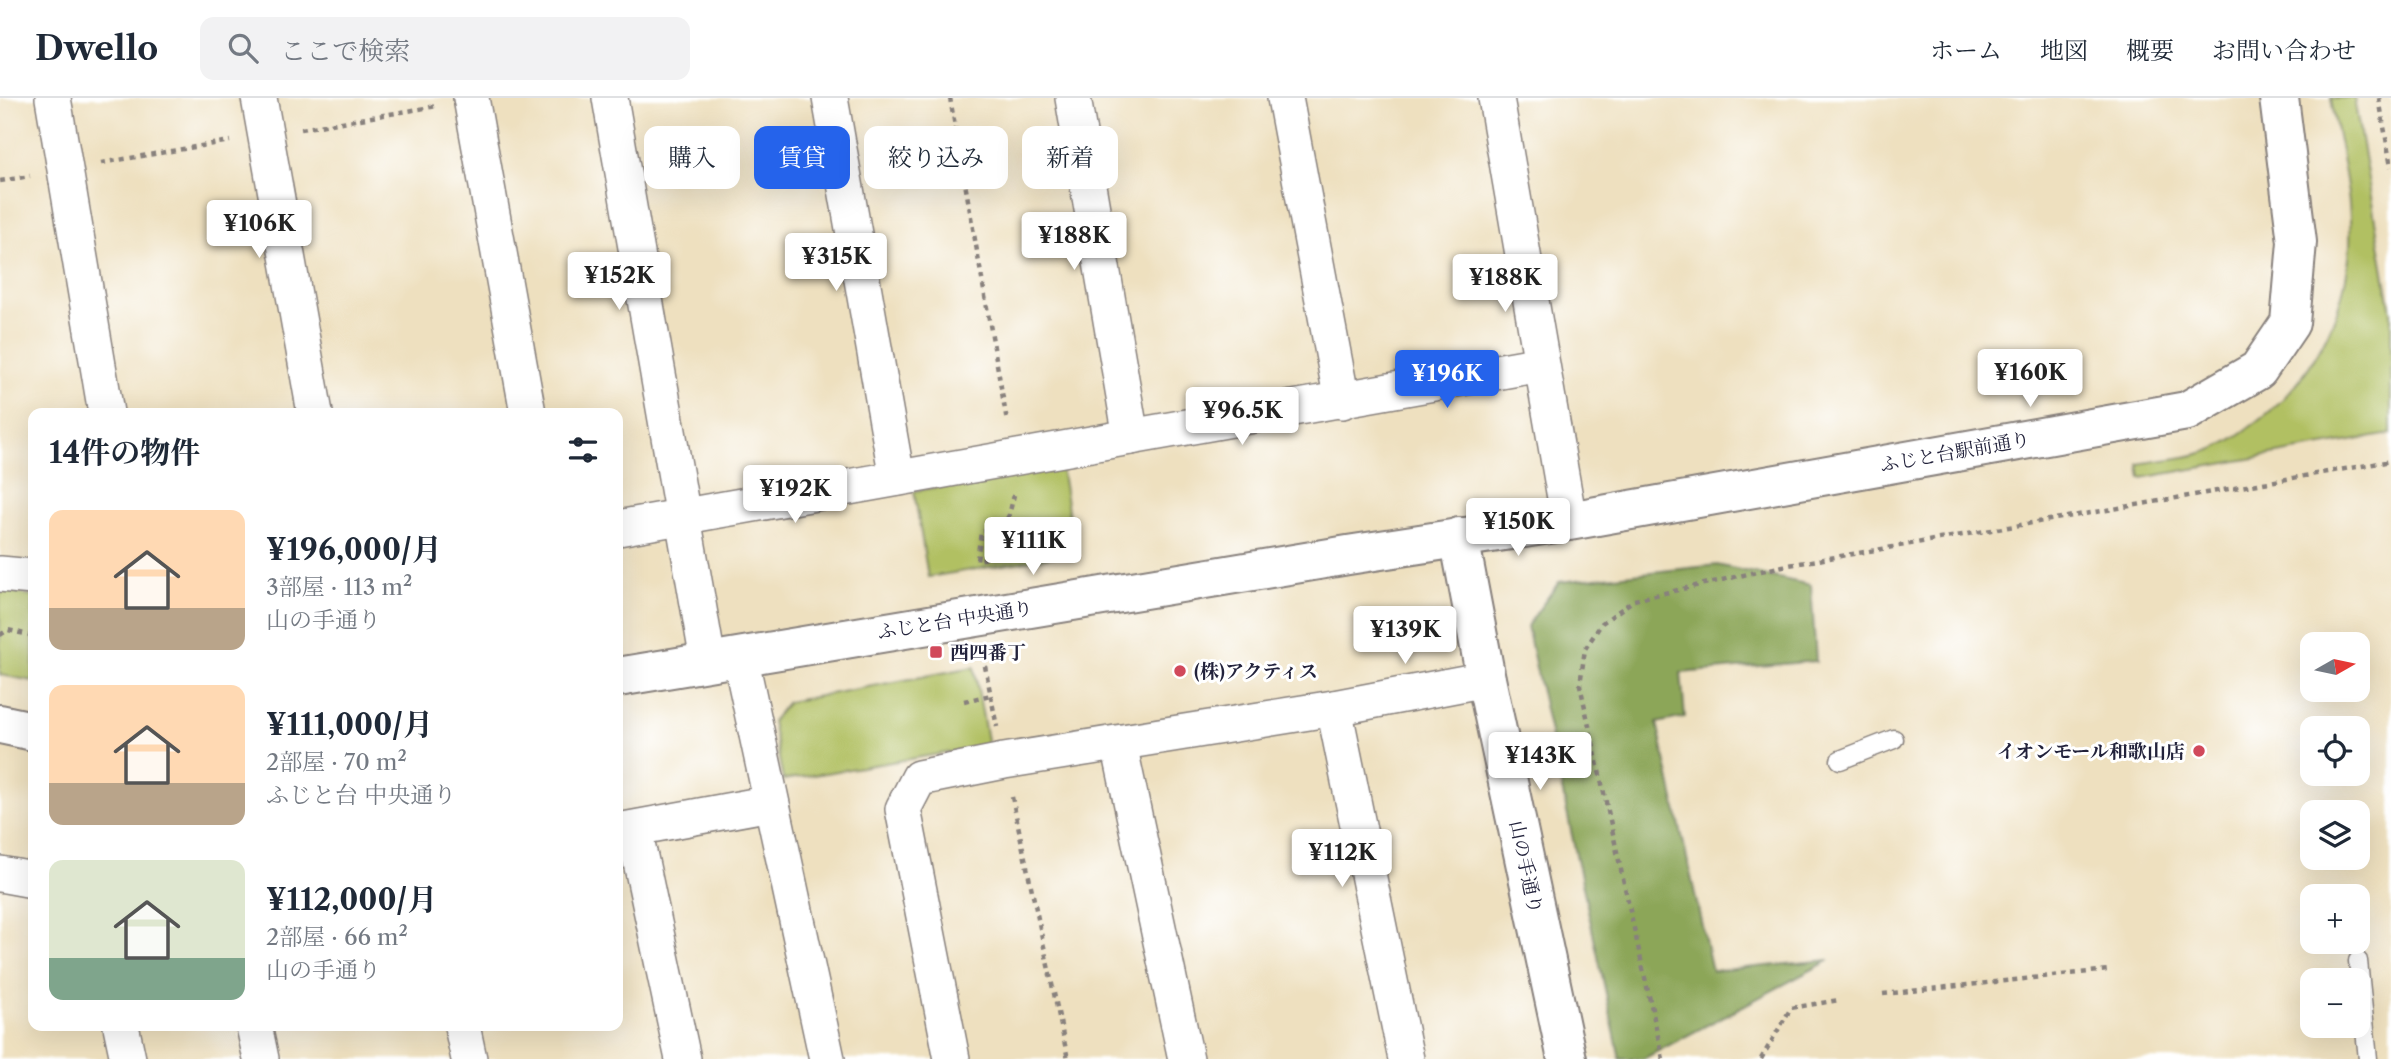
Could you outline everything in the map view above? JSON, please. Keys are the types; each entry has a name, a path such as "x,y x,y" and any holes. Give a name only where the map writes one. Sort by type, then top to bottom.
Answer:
{"street":[{"path":"53,98 105,408"},
{"path":"259,98 314,408"},
{"path":"471,98 527,408"},
{"path":"610,98 682,517 771,803 827,1059"},
{"path":"830,98 897,478"},
{"path":"1073,98 1131,437"},
{"path":"1285,98 1342,401"},
{"path":"1459,537 1569,521 1496,98"},
{"name":"ふじと台駅前通り","path":"1569,521 2187,411 2258,370 2290,323 2294,283 2297,242 2279,98"},
{"path":"623,527 1541,364"},
{"name":"ふじと台 中央通り","path":"623,676 1459,537"},
{"name":"山の手通り","path":"1459,537 1486,679 1567,1059"},
{"path":"0,574 28,577"},
{"path":"952,1059 903,809 919,778 1004,761 1334,708 1486,679"},
{"path":"1334,708 1406,1059"},
{"path":"0,724 28,730"},
{"path":"1119,744 1186,1059"},
{"path":"683,1059 626,830 771,803"},
{"path":"0,874 28,879"},
{"path":"122,1031 128,1059"},
{"path":"255,1031 261,1059"},
{"path":"463,1031 469,1059"}],"lane":[{"path":"1840,760 1894,739"},
{"path":"2358,961 2368,1059"}],"path":[{"path":"950,98 1017,481 1009,515 1002,528 1004,539 1000,552 977,560 981,532 1002,528"},
{"path":"2379,98 2391,167"},
{"path":"1663,1059 1580,685 1585,649 1602,623 1634,600 1783,566 2391,461"},
{"path":"0,635 8,630 28,635"},
{"path":"982,652 1068,1059"},
{"path":"964,701 990,695"},
{"path":"1884,994 2108,970"},
{"path":"1761,1059 1791,1008 1839,1000"}],"green space":[{"path":"2331,98 2354,98 2391,312 2391,434 2141,478 2139,464 2209,451 2254,424 2277,405 2297,383 2328,334 2346,279 2350,250 2347,190"},
{"path":"1061,467 1075,553 928,577 914,491"},
{"path":"1717,565 1811,585 1816,661 1681,673 1685,717 1657,723 1712,971 1830,960 1643,1059 1620,1059 1527,626 1559,582"},
{"path":"0,588 28,596 28,680 0,675"},
{"path":"974,667 988,746 783,780 772,721 788,702"}],"place":[{"name":"西四番丁","path":"936,652"},
{"name":"(株)アクティス","path":"1180,671"},
{"name":"イオンモール和歌山店","path":"2199,751"}]}
